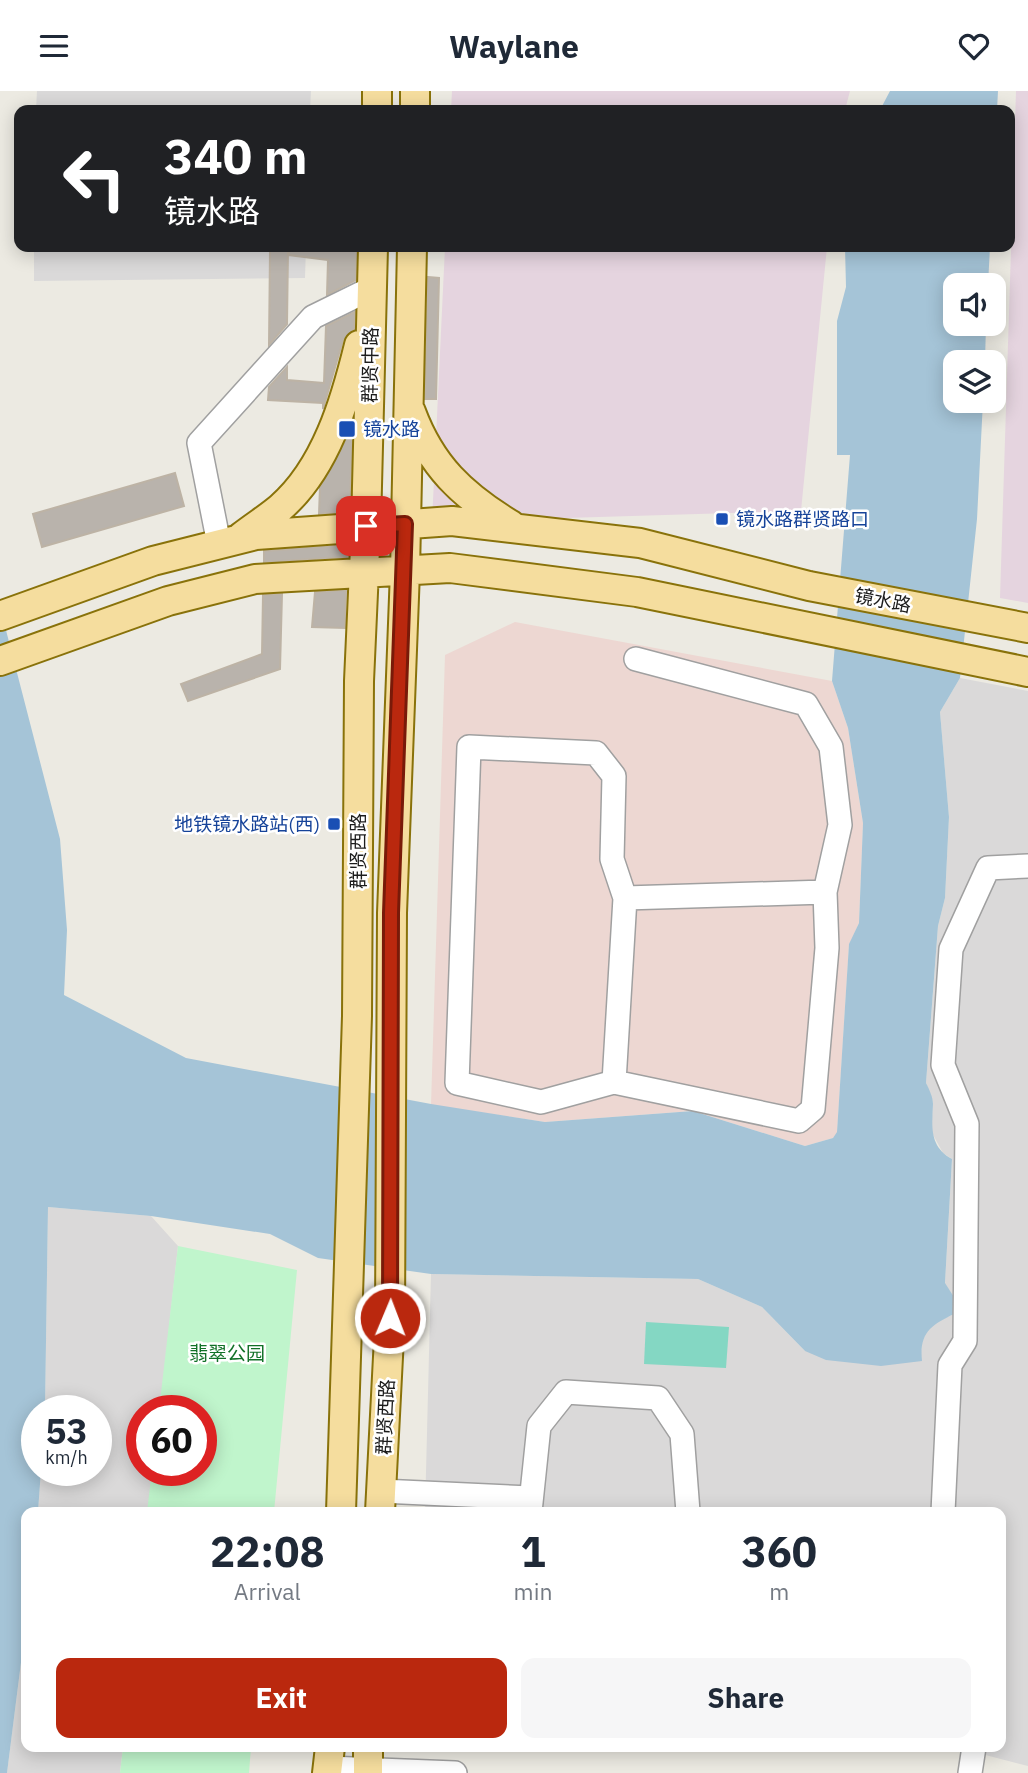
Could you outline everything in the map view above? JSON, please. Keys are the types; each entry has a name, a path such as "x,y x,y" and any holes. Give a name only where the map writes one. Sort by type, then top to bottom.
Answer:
{"main road":[{"name":"群贤中路","path":"366,526 373,252"},
{"name":"群贤中路","path":"405,524 412,252"},
{"path":"228,542 282,506 317,463 349,388 372,288"},
{"path":"408,404 420,437 446,476 485,509 516,528"},
{"name":"镜水路","path":"0,616 153,561 256,535 452,520 640,543 810,586 1028,628"},
{"name":"群贤西路","path":"381,1502 390,1318 396,748 405,524"},
{"name":"群贤西路","path":"341,1507 357,1016 359,681 366,526"},
{"path":"0,661 168,601 255,579 450,568 637,592 812,630 1028,672"}],"street":[{"path":"228,542 200,443 313,317 372,288"},
{"path":"614,1082 625,898 612,859 614,776 596,753 469,747 457,1083 541,1102 614,1082 799,1121 813,1109 827,948 825,891 840,825 831,747 806,704 636,659"},
{"path":"943,1507 950,1365 965,1341 967,1124 943,1065 951,949 988,868 1028,866"},
{"path":"625,898 825,891"},
{"path":"381,1502 530,1505 539,1426 566,1392 658,1398 682,1434 688,1507"},
{"path":"970,1773 973,1752"},
{"path":"329,1762 368,1763 455,1773"}],"shaded area":[{"path":"37,91 311,91 310,105 36,105"},
{"path":"452,91 850,91 846,105 451,105"},
{"path":"1016,91 1028,91 1028,603 1000,598 1011,252 1015,252"},
{"path":"34,252 306,252 305,278 34,281"},
{"path":"445,252 827,252 801,511 432,522"},
{"path":"515,622 832,681 848,728 863,823 859,923 849,945 837,1133 833,1138 805,1146 693,1111 545,1122 431,1105 445,655"},
{"path":"960,678 1028,691 1028,1766 974,1752 1006,1752 1006,1507 425,1507 431,1274 698,1279 762,1307 805,1351 921,1351 923,1335 930,1325 954,1314 954,1297 945,1284 952,1159 943,1153 931,1131 933,1102 926,1083 938,926 945,898 949,817 940,712"},
{"path":"48,1207 151,1216 178,1246 162,1395 126,1395 126,1486 151,1486 149,1507 38,1507 40,1486 112,1486 112,1395 45,1395"},
{"path":"21,1662 21,1752 122,1752 120,1773 7,1773"}],"green space":[{"name":"翡翠公园","path":"178,1246 297,1270 274,1507 148,1507 150,1486 217,1486 217,1395 161,1395"},
{"path":"646,1322 729,1327 726,1368 644,1364"},
{"path":"122,1752 251,1752 249,1773 120,1773"}],"water":[{"path":"890,91 998,91 997,105 883,105"},
{"path":"845,252 990,252 989,273 943,273 943,336 986,336 985,350 943,350 943,413 982,413 977,519 960,678 940,712 949,817 945,898 938,926 926,1083 933,1101 936,1142 952,1159 945,1283 954,1297 954,1314 928,1331 922,1343 922,1361 881,1366 826,1360 805,1351 762,1307 698,1279 431,1274 318,1258 270,1234 151,1216 48,1207 45,1395 21,1395 21,1486 40,1486 38,1507 21,1507 21,1662 7,1773 0,1773 0,607 60,839 67,930 64,995 186,1058 431,1104 545,1122 693,1111 805,1146 833,1138 837,1132 849,944 859,923 863,823 848,728 832,681 850,455 837,455 837,321 846,287"}],"building":[{"path":"270,252 288,252 287,324 269,345"},
{"path":"289,252 356,252 356,280 327,295 328,260 289,255"},
{"path":"428,277 439,278 436,399 425,399"},
{"path":"355,312 354,329 343,340 323,409 323,403 268,400 269,387 287,367 287,380 324,383 326,326"},
{"path":"352,426 350,512 319,514 320,487"},
{"path":"175,473 184,506 42,547 33,514"},
{"path":"348,545 348,557 264,562 264,551"},
{"path":"346,590 345,628 312,627 315,592"},
{"path":"282,594 280,669 188,701 181,684 262,654 263,595"}],"place":[{"name":"镜水路","path":"347,429"},
{"name":"镜水路群贤路口","path":"722,519"},
{"name":"地铁镜水路站(西)","path":"334,824"}],"route":[{"path":"366,526 405,524 391,913 393,1017 390,1318"}]}
